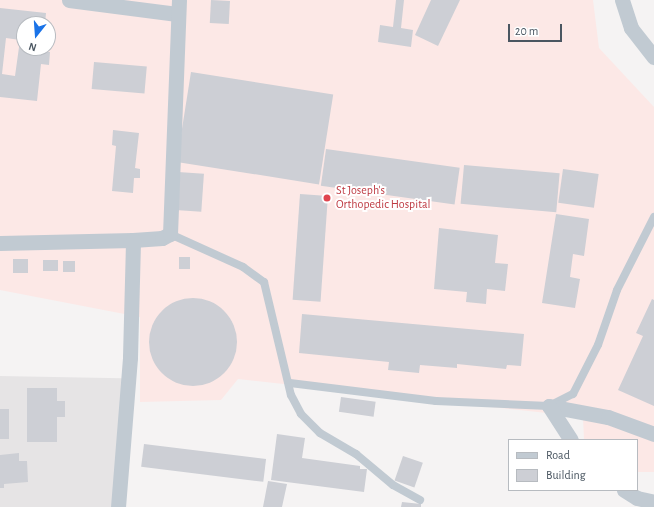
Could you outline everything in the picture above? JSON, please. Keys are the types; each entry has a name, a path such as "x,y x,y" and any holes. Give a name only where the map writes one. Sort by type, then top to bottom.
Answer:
{"street":[{"path":"0,243 132,240 162,238 170,234 178,7 69,0"},
{"path":"622,0 631,28 654,57"},
{"path":"118,507 130,357 132,240"},
{"path":"549,406 608,417 654,434"},
{"path":"549,406 570,439"},
{"path":"626,491 637,498 654,502"}],"lane":[{"path":"290,383 436,401 549,406 573,394 598,345 617,290 654,217"},
{"path":"170,234 243,267 264,282 290,383 291,395 301,414 320,433 356,454 394,485 420,500"}],"shaded area":[{"name":"St Joseph's Orthopedic Hospital","path":"0,0 593,0 599,48 654,107 654,472 638,472 638,439 584,439 583,417 238,379 221,400 140,402 140,317 0,290"},
{"path":"0,376 122,378 120,507 0,507"}],"building":[{"path":"211,0 230,1 229,24 210,23"},
{"path":"396,0 404,0 401,28 413,30 411,47 378,42 380,25 393,27"},
{"path":"431,0 460,0 438,46 415,35"},
{"path":"0,8 46,13 46,16 16,16 16,39 6,38 2,74 15,76 18,56 50,56 49,65 41,64 37,101 0,97"},
{"path":"94,62 147,67 144,94 92,89"},
{"path":"191,72 333,95 319,184 177,162"},
{"path":"113,130 139,133 135,168 140,169 140,178 134,178 133,193 112,191 116,146 112,145"},
{"path":"326,149 460,168 455,204 321,186"},
{"path":"464,165 560,173 556,212 461,204"},
{"path":"563,169 599,174 594,208 558,203"},
{"path":"178,172 204,174 201,212 175,210"},
{"path":"300,194 328,196 321,302 293,300"},
{"path":"556,214 589,219 584,256 573,254 570,277 580,279 575,308 542,303"},
{"path":"439,228 498,235 495,263 508,264 505,291 487,289 486,304 466,302 467,292 434,289"},
{"path":"179,257 190,257 190,269 179,269"},
{"path":"13,259 28,259 28,273 13,273"},
{"path":"43,260 58,260 58,271 43,271"},
{"path":"63,261 75,261 75,272 63,272"},
{"path":"193,298 210,302 224,311 233,325 237,342 233,359 224,373 210,382 193,386 176,382 162,373 153,359 149,342 153,325 162,311 176,302"},
{"path":"652,299 654,300 654,406 618,390 643,336 636,333"},
{"path":"302,314 524,334 521,366 507,365 506,369 457,364 457,368 420,365 419,373 388,370 389,362 299,353"},
{"path":"27,388 57,388 57,401 65,401 65,417 57,417 57,442 27,442"},
{"path":"341,397 376,402 374,417 339,412"},
{"path":"0,409 9,409 9,439 0,439"},
{"path":"277,434 305,438 302,458 360,466 360,469 367,469 364,492 271,480"},
{"path":"144,444 266,459 263,482 141,467"},
{"path":"19,453 19,461 27,461 28,482 4,484 4,488 0,488 0,455"},
{"path":"403,456 423,463 414,487 395,481"},
{"path":"268,481 287,484 282,507 263,507"},
{"path":"402,502 421,504 421,507 401,507"}],"place":[{"name":"St Joseph's Orthopedic Hospital","path":"327,198"}]}
